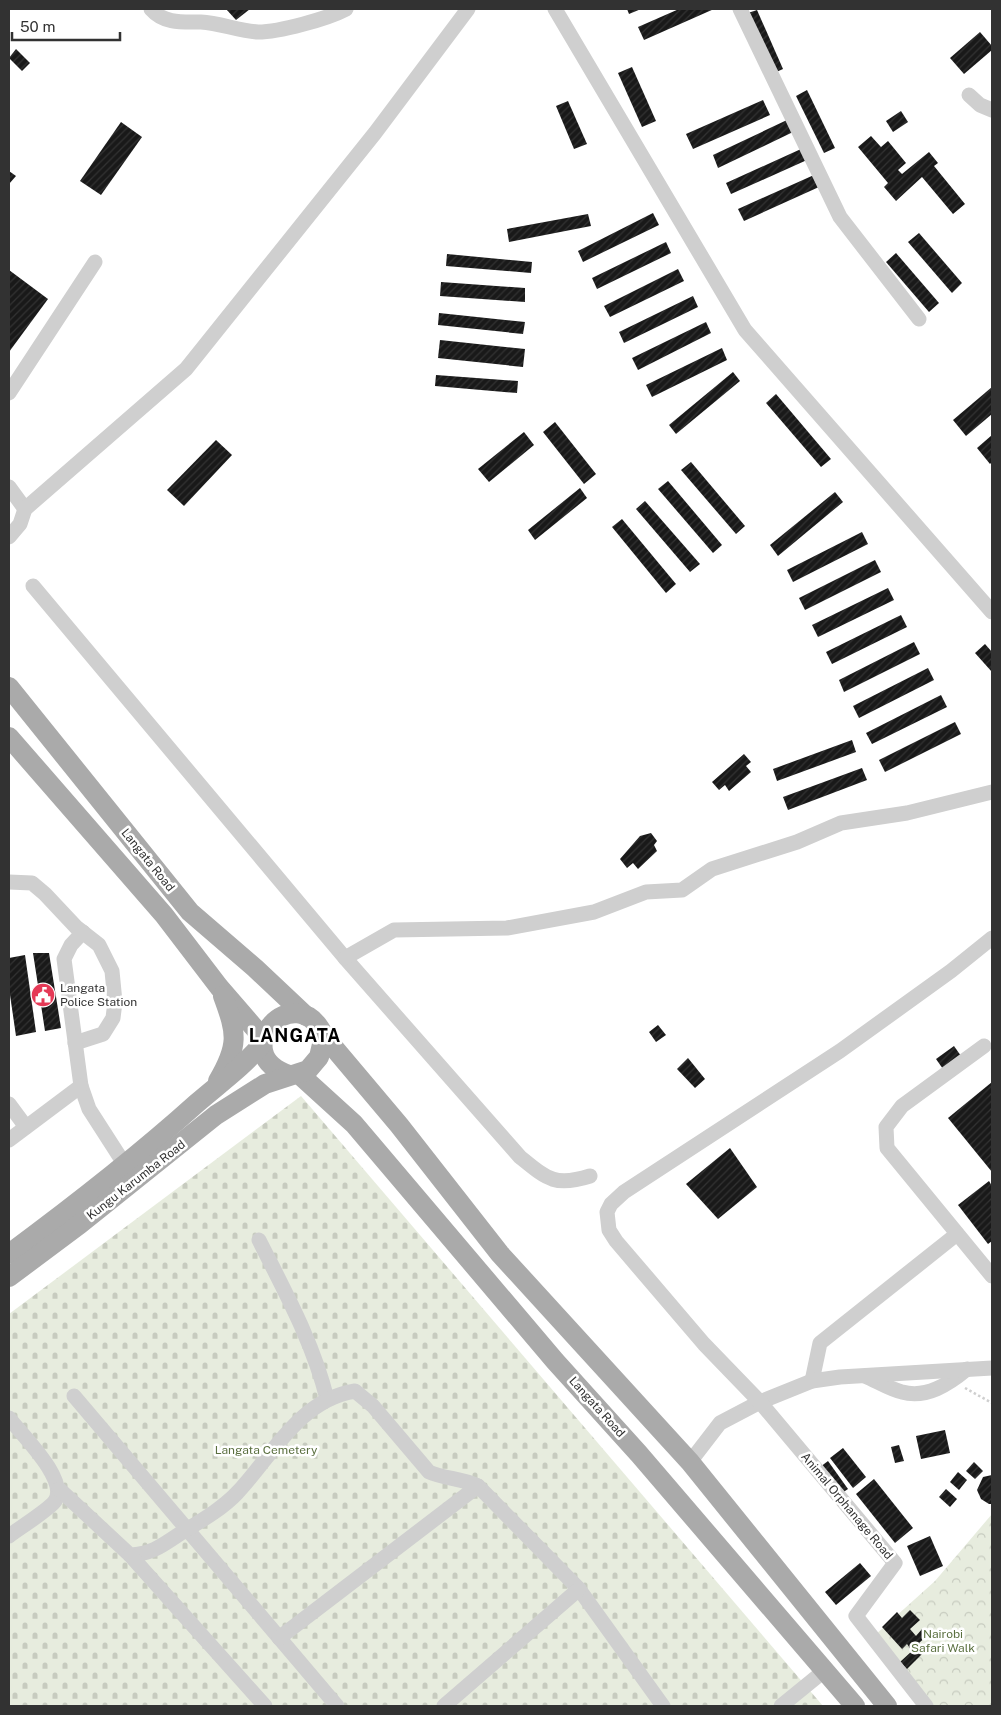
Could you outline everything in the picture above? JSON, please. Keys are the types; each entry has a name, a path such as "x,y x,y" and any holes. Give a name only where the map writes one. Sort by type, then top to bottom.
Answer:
{"main road":[{"name":"Langata Road","path":"9,687 190,912 256,968 306,1016"},
{"name":"Langata Road","path":"9,737 164,915 219,987"},
{"path":"219,987 263,1041 270,1064 278,1071 294,1074 308,1070 320,1057 324,1036"},
{"path":"212,1090 231,1059 235,1037 231,1018 219,987"},
{"path":"9,1254 125,1165 212,1090 233,1075 263,1041 268,1027 285,1015 296,1013 306,1016 316,1022 324,1036 399,1125 500,1254 690,1462 887,1706"},
{"name":"Langata Road","path":"294,1074 339,1108 855,1706"},
{"name":"Kungu Karumba Road","path":"9,1277 80,1224 216,1115 264,1084 294,1074"}],"street":[{"path":"151,9 156,15 181,23 202,22 258,32 327,18 346,9"},
{"path":"9,537 20,524 25,509 186,369 375,133 468,9"},
{"path":"555,9 745,330 992,612"},
{"path":"740,9 840,217 919,319"},
{"path":"969,95 980,105 992,110"},
{"path":"9,393 95,262"},
{"path":"9,487 25,509"},
{"path":"33,586 344,958 520,1157 540,1172 558,1181 570,1182 590,1176"},
{"path":"344,958 394,930 507,928 594,912 646,892 682,890 712,869 797,842 841,823 907,813 992,792"},
{"path":"9,882 32,883 99,945 112,972 115,1002 113,1018 103,1034 75,1043"},
{"path":"83,932 71,945 64,959 81,1086 89,1108 125,1165"},
{"path":"760,1402 704,1344 616,1241 609,1230 607,1212 611,1204 624,1192 840,1051 951,971 992,938"},
{"path":"984,1046 902,1106 886,1127 887,1148 992,1276"},
{"path":"9,1140 81,1086"},
{"path":"9,1104 26,1127"},
{"path":"812,1381 820,1343 957,1234"},
{"path":"259,1240 309,1342 327,1399"},
{"path":"690,1462 720,1423 760,1402 812,1381 992,1368"},
{"path":"864,1376 903,1393 931,1392 953,1381 967,1369"},
{"path":"130,1555 145,1554 187,1530 236,1494 272,1447 312,1410 339,1393 355,1391 373,1406 429,1472 440,1476 466,1480 478,1486 580,1589 663,1706"},
{"path":"74,1396 337,1706"},
{"name":"Animal Orphanage Road","path":"760,1402 895,1563 856,1616 926,1706"},
{"path":"9,1418 52,1472 59,1489 130,1555 265,1706"},
{"path":"279,1638 478,1486"},
{"path":"9,1536 55,1502 59,1489"},
{"path":"444,1706 580,1589"},
{"path":"782,1706 824,1670"}],"path":[{"path":"953,1381 992,1403"}],"green space":[{"name":"Langata Cemetery","path":"301,1096 823,1706 9,1706 9,1314"},
{"name":"Nairobi Safari Walk","path":"992,1514 992,1706 932,1706 874,1636 935,1581"}],"building":[{"path":"226,9 250,9 236,20"},
{"path":"627,9 641,9 629,14"},
{"path":"679,9 714,9 644,40 638,27"},
{"path":"757,10 783,69 774,73 748,13"},
{"path":"980,32 992,46 992,50 964,74 950,58"},
{"path":"16,49 30,63 22,71 9,58"},
{"path":"632,67 656,121 642,127 618,73"},
{"path":"807,90 835,148 824,153 796,96"},
{"path":"763,100 770,115 693,149 686,134"},
{"path":"568,101 587,144 574,149 556,106"},
{"path":"901,111 908,122 893,132 886,121"},
{"path":"787,120 793,132 718,168 713,155"},
{"path":"121,122 142,137 101,195 80,181"},
{"path":"871,136 881,147 888,141 906,163 898,170 902,174 929,152 938,163 934,166 965,204 953,214 922,177 896,201 884,187 888,183 858,147"},
{"path":"801,149 807,160 731,194 726,183"},
{"path":"9,171 16,176 9,184"},
{"path":"814,175 819,187 744,221 738,209"},
{"path":"653,213 659,225 583,262 578,251"},
{"path":"588,214 591,226 509,242 507,229"},
{"path":"919,233 962,283 952,293 908,242"},
{"path":"666,242 671,253 597,289 592,278"},
{"path":"896,253 939,303 929,312 886,262"},
{"path":"447,254 532,262 531,273 446,266"},
{"path":"678,269 684,281 610,317 604,306"},
{"path":"9,270 48,299 9,352"},
{"path":"441,282 525,288 525,302 440,296"},
{"path":"693,296 698,307 624,343 619,332"},
{"path":"439,313 525,322 523,334 438,325"},
{"path":"706,322 711,333 638,370 632,358"},
{"path":"440,340 525,349 523,367 438,358"},
{"path":"722,348 727,360 652,397 646,385"},
{"path":"733,372 740,381 676,434 669,425"},
{"path":"436,375 518,381 517,393 435,386"},
{"path":"992,387 992,414 966,436 953,420"},
{"path":"776,394 831,459 821,467 766,403"},
{"path":"555,422 596,474 584,484 543,432"},
{"path":"524,432 534,445 489,482 478,469"},
{"path":"992,435 992,462 990,464 977,448"},
{"path":"216,440 232,455 184,506 167,490"},
{"path":"691,462 745,526 736,534 681,470"},
{"path":"668,481 722,545 713,553 658,489"},
{"path":"580,488 587,498 535,540 528,530"},
{"path":"835,492 843,502 778,556 770,545"},
{"path":"645,501 700,564 690,572 636,509"},
{"path":"622,519 676,584 666,593 612,527"},
{"path":"862,532 868,544 793,582 787,570"},
{"path":"875,560 881,572 805,610 799,598"},
{"path":"888,588 894,600 818,637 812,625"},
{"path":"901,615 907,627 832,664 826,652"},
{"path":"914,642 920,654 844,692 839,680"},
{"path":"985,644 992,652 992,672 975,653"},
{"path":"928,668 934,680 859,718 853,706"},
{"path":"941,695 947,707 872,744 866,733"},
{"path":"955,722 961,734 885,772 879,760"},
{"path":"852,740 856,752 777,781 773,769"},
{"path":"744,754 751,762 746,766 751,772 729,791 725,785 719,790 712,782"},
{"path":"862,768 867,780 788,810 783,797"},
{"path":"651,833 657,841 654,845 657,851 638,869 633,863 627,868 620,859 640,836"},
{"path":"33,953 49,953 61,1028 45,1031"},
{"path":"25,955 36,1032 16,1036 9,988 9,958"},
{"path":"658,1025 666,1035 656,1042 649,1032"},
{"path":"954,1046 961,1056 943,1069 936,1059"},
{"path":"688,1058 705,1079 695,1088 677,1069"},
{"path":"992,1082 992,1172 948,1118"},
{"path":"730,1148 757,1187 718,1219 686,1184"},
{"path":"989,1181 992,1186 992,1241 988,1244 958,1205"},
{"path":"945,1430 950,1453 921,1459 916,1436"},
{"path":"899,1445 904,1461 895,1463 891,1447"},
{"path":"843,1448 866,1477 853,1488 830,1458"},
{"path":"828,1461 848,1489 839,1495 820,1467"},
{"path":"974,1462 983,1471 975,1479 966,1471"},
{"path":"958,1472 967,1480 959,1490 950,1482"},
{"path":"992,1475 992,1504 989,1504 981,1499 977,1490 983,1477"},
{"path":"874,1479 913,1528 895,1543 856,1494"},
{"path":"946,1489 957,1499 950,1507 939,1497"},
{"path":"930,1536 943,1566 920,1576 907,1546"},
{"path":"860,1563 871,1576 836,1605 825,1592"},
{"path":"910,1610 920,1620 910,1629 916,1636 922,1629 928,1635 919,1643 926,1650 907,1669 900,1662 912,1651 907,1644 902,1649 882,1627 897,1612 902,1618"}],"place":[{"name":"Langata Police Station","path":"43,995"}],"district":[{"name":"LANGATA","path":"295,1036"}]}
